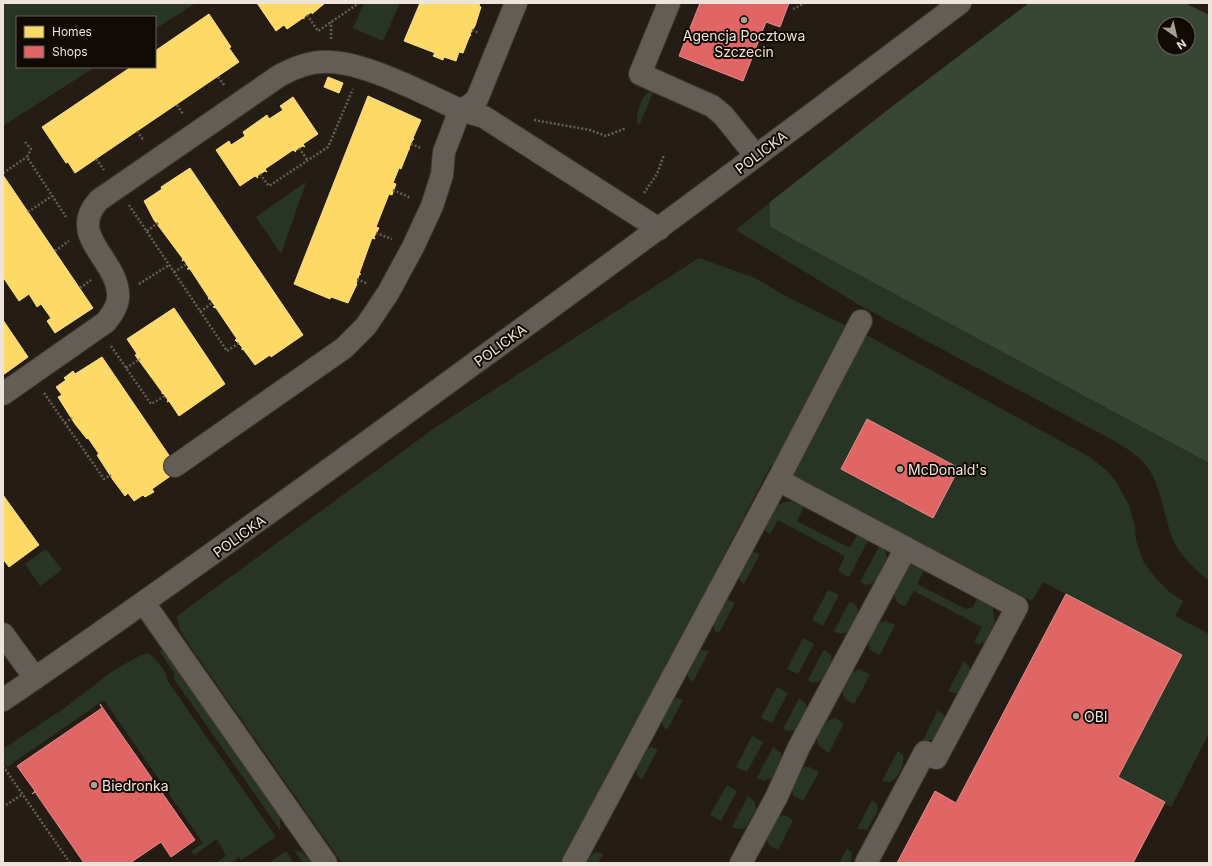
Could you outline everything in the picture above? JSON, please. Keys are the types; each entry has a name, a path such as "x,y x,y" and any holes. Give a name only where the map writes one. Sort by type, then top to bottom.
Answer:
{"street":[{"path":"175,466 344,348 366,326 388,293 432,206 442,175 444,152 460,110 469,106 476,100 516,3"},
{"path":"669,3 640,74 712,106 723,115 756,156"},
{"name":"POLICKA","path":"3,700 144,604 659,228 756,156 952,5"},
{"path":"3,394 106,322 115,309 118,294 114,280 95,246 88,228 91,208 99,200 291,69 304,64 330,61 362,68 460,110 484,117 659,228"},
{"path":"573,863 778,480 861,321"},
{"path":"778,480 1017,607 936,758 926,752 866,863"},
{"path":"741,863 777,796 799,747 906,548"},
{"path":"144,604 326,863"},
{"path":"3,634 35,678"}],"path":[{"path":"307,15 318,31 359,3"},
{"path":"793,9 805,3"},
{"path":"260,174 269,186 328,147 362,68"},
{"path":"527,120 590,130 606,136 626,128"},
{"path":"3,173 26,157 31,149 25,142"},
{"path":"299,148 308,161"},
{"path":"631,211 657,174 664,155"},
{"path":"26,157 72,226 88,228"},
{"path":"117,188 227,351 239,343"},
{"path":"28,212 52,196"},
{"path":"147,232 158,223"},
{"path":"117,290 131,290 169,264"},
{"path":"174,272 186,264"},
{"path":"200,312 212,303"},
{"path":"98,328 151,404 165,396"},
{"path":"126,368 140,359"},
{"path":"43,390 104,479 111,475"},
{"path":"65,423 72,418"},
{"path":"3,766 70,863"},
{"path":"6,805 23,794"}],"green space":[{"path":"3,3 196,3 156,28 156,16 16,16 16,68 93,68 3,126"},
{"path":"364,3 400,3 383,41 353,28"},
{"path":"1029,3 1185,3 1209,15 1209,463 770,227 770,202 894,105"},
{"path":"648,92 653,92 640,124 637,123 638,111 643,98"},
{"path":"306,182 281,254 256,217"},
{"path":"770,202 770,227 1209,463 1209,581 1184,558 1175,544 1171,536 1156,482 1148,468 1139,458 1120,444 861,306 736,230"},
{"path":"699,258 755,278 789,298 872,338 1088,456 1105,469 1115,480 1129,505 1135,527 1136,540 1143,561 1153,575 1169,592 1183,601 1175,616 1209,634 1209,733 1171,807 1165,804 1165,802 1118,777 1182,655 1043,582 1032,601 771,465 563,863 342,863 188,643 180,630 177,616 436,427"},
{"path":"792,501 805,505 797,521 850,548 858,533 869,539 849,577 838,571 845,556 778,520 770,535 763,528 771,513 777,506"},
{"path":"880,545 886,553 886,563 879,577 871,584 866,585 860,582"},
{"path":"46,549 62,570 40,586 25,564"},
{"path":"753,552 760,554 744,584 739,577 739,573 750,553"},
{"path":"915,564 925,569 917,584 966,609 973,607 978,596 992,605 995,622 985,642 978,644 974,642 982,627 914,591 905,606 895,599 896,588 899,582 909,565"},
{"path":"828,590 839,595 823,626 812,620"},
{"path":"728,600 735,603 719,633 715,631 713,624 724,602"},
{"path":"850,601 857,606 858,615 849,632 839,634 834,631"},
{"path":"886,621 895,625 880,655 870,650 868,642 878,623"},
{"path":"803,638 814,644 798,674 787,669"},
{"path":"162,648 280,817 280,830 174,679 174,673 160,652"},
{"path":"824,649 831,655 832,664 823,680 813,683 808,680"},
{"path":"699,651 709,651 693,682 688,677 687,673"},
{"path":"148,653 163,669 167,676 167,680 276,837 241,860 239,857 231,863 216,863 226,856 217,839 194,855 191,851 203,843 104,700 7,767 3,761 3,749 63,709 114,670 141,655"},
{"path":"964,661 969,666 970,673 959,692 955,693 948,691"},
{"path":"860,669 870,675 854,704 845,699 842,691 851,674"},
{"path":"777,687 788,693 772,723 761,718"},
{"path":"677,698 683,700 667,730 663,726 664,714 668,706"},
{"path":"799,698 806,704 807,712 798,729 788,731 783,729"},
{"path":"938,710 944,715 944,722 934,740 923,740"},
{"path":"835,718 844,723 829,753 820,747 817,740 823,726 831,719"},
{"path":"752,736 763,742 747,772 736,767"},
{"path":"651,747 658,749 642,779 637,775 638,763 642,755"},
{"path":"773,747 781,753 782,762 772,778 763,781 757,778"},
{"path":"898,751 903,755 903,763 898,775 892,781 882,781"},
{"path":"805,767 809,767 819,772 803,801 794,796 791,788 799,773"},
{"path":"727,785 737,791 721,821 710,815"},
{"path":"748,796 755,802 756,810 745,828 737,829 732,827"},
{"path":"872,800 877,804 878,811 867,830 857,829"},
{"path":"784,815 793,820 778,850 769,845 766,837 776,818"},
{"path":"847,848 852,853 851,863 839,863"},
{"path":"294,850 302,852 312,863 303,863"},
{"path":"286,851 294,863 269,863"},
{"path":"596,852 603,854 598,863 586,863 590,857"}],"building: Homes":[{"path":"257,3 325,3 312,14 312,12 304,17 304,19 303,18 287,29 284,25 276,31"},
{"path":"420,3 480,3 479,6 481,7 475,26 470,34 471,36 470,35 463,53 459,52 456,61 444,57 443,60 433,56 435,53 404,41"},
{"path":"209,14 239,62 75,173 68,162 66,163 42,127 130,68 156,68 156,50"},
{"path":"328,77 343,83 339,93 324,87"},
{"path":"368,96 421,120 413,138 414,140 413,139 409,148 410,149 401,169 399,168 393,183 396,184 392,195 389,194 376,227 379,228 374,237 375,239 372,238 359,274 361,274 359,275 357,284 348,303 331,297 330,299 294,284"},
{"path":"293,97 318,134 303,144 305,147 303,146 299,148 295,151 296,152 293,150 265,169 267,172 265,171 257,176 258,178 255,176 240,186 216,150 229,141 231,145 245,136 243,132 267,115 269,119 283,110 280,106"},
{"path":"190,168 303,335 271,357 270,355 255,365 235,340 237,339 216,308 213,307 215,306 210,299 208,299 209,298 190,269 187,269 189,268 184,260 182,261 183,259 154,220 144,201 162,189 161,187"},
{"path":"3,175 93,308 55,333 47,321 51,318 41,304 37,307 29,294 19,301 3,277"},
{"path":"174,308 225,384 179,416 169,401 167,402 168,400 163,393 162,394 135,355 137,354 127,339"},
{"path":"3,320 28,357 3,375"},
{"path":"102,357 179,470 152,489 154,492 145,497 143,495 134,501 128,493 125,496 113,480 97,455 99,454 88,438 87,439 75,424 58,397 62,395 56,387 66,380 64,378 73,371 75,374"},
{"path":"3,495 39,545 9,567 3,559"}],"building: Shops":[{"path":"700,3 789,3 780,27 766,22 743,81 679,56"},
{"name":"McDonald's","path":"867,419 959,468 933,518 841,469"},
{"name":"OBI","path":"1066,594 1182,655 1118,777 1165,802 1133,863 897,863 935,791 956,803"},
{"name":"Biedronka","path":"100,704 195,840 171,857 161,842 130,863 84,863 35,792 32,794 35,791 17,766 102,708"}],"place":[{"name":"Agencja Pocztowa Szczecin","path":"744,20"},
{"name":"McDonald's","path":"900,469"},
{"name":"OBI","path":"1076,716"},
{"name":"Biedronka","path":"94,785"}]}
